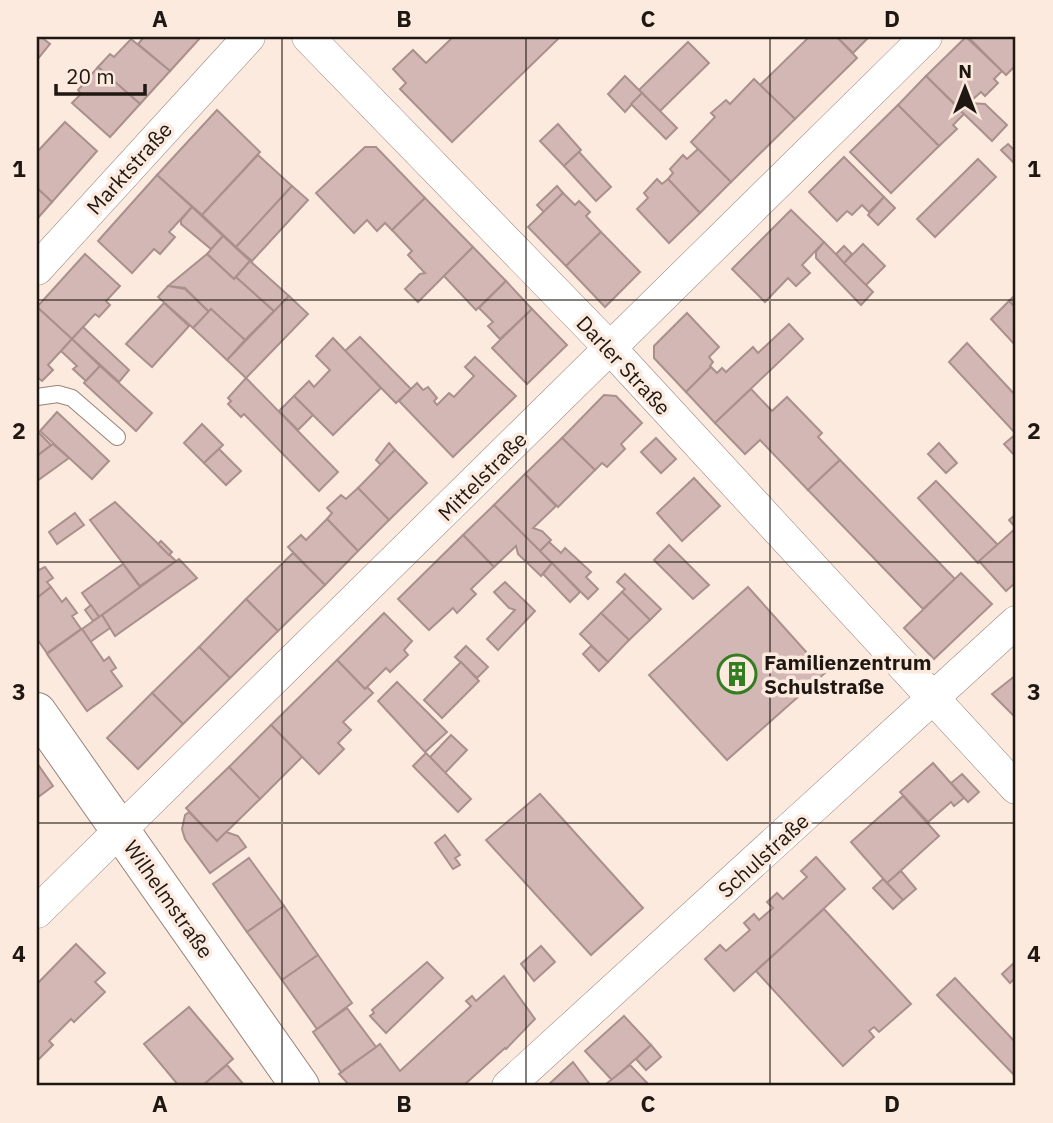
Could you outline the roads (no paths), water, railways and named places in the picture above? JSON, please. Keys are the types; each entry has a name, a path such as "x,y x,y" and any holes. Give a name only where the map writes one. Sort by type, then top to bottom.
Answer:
{"street":[{"name":"Marktstraße","path":"37,269 249,37"},
{"name":"Darler Straße","path":"308,37 611,349 1016,788"},
{"name":"Mittelstraße","path":"37,912 926,37"},
{"name":"Schulstraße","path":"508,1086 1016,622"},
{"name":"Wilhelmstraße","path":"37,712 300,1086"}],"lane":[{"path":"37,397 58,394 72,398 117,437"}],"place":[{"name":"Familienzentrum Schulstraße","path":"737,674"}]}
